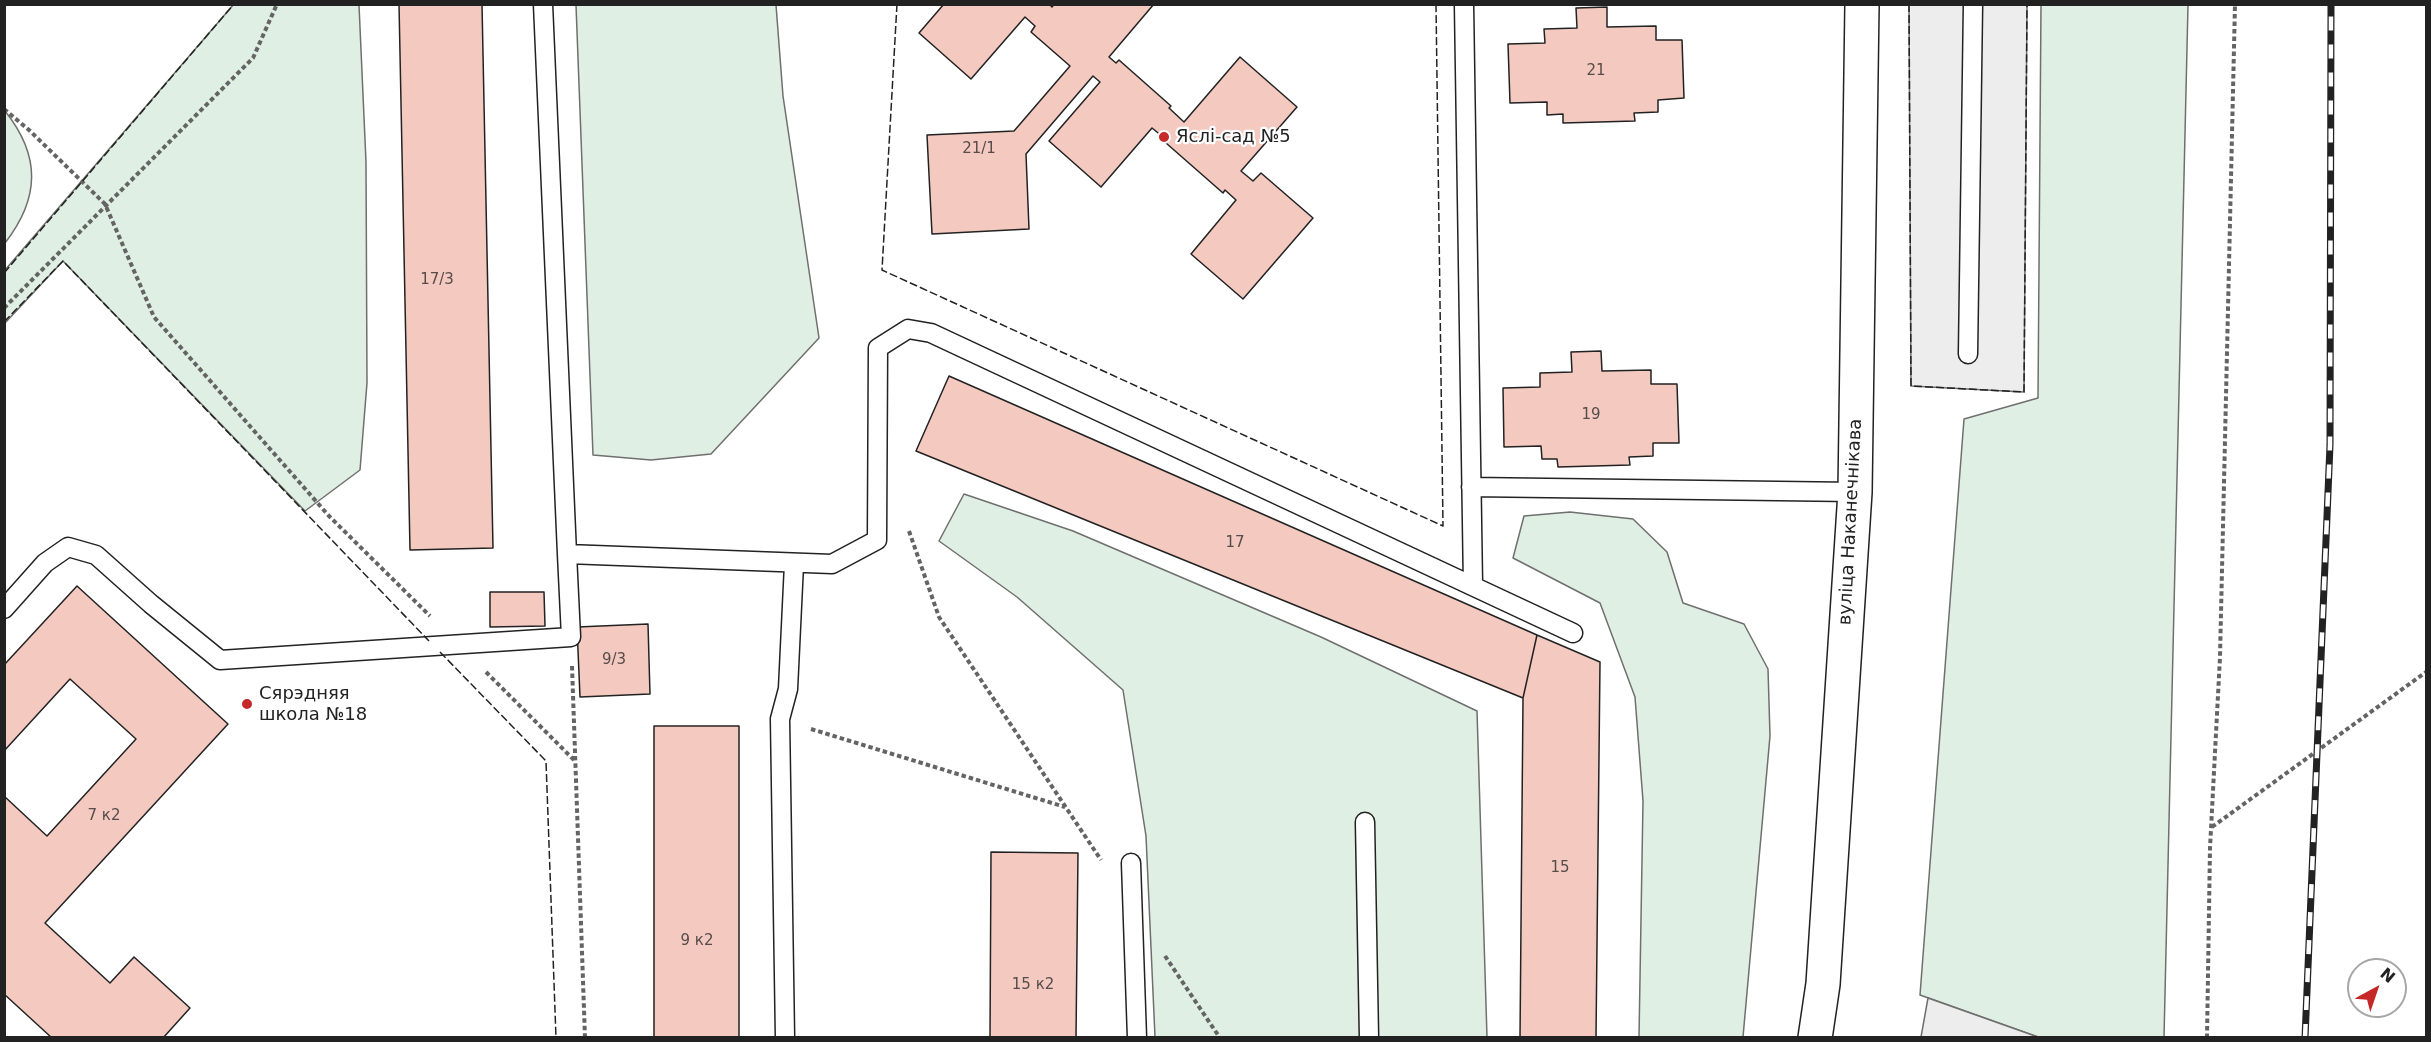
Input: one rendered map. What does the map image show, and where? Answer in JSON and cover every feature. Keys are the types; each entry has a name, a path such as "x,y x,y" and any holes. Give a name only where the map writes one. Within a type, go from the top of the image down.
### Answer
{"main road":[{"name":"вуліца Наканечнікава","path":"1815,1038 1822,984 1855,492 1862,4"}],"lane":[{"path":"4,609 45,563 68,547 96,555 151,604 220,660 571,637 543,4"},
{"path":"1464,4 1473,586"},
{"path":"1968,354 1973,4"},
{"path":"567,554 832,564 878,540 878,348 908,329 931,333 1573,633"},
{"path":"1471,487 1855,492"},
{"path":"785,1038 780,719 788,689 794,564"},
{"path":"1365,822 1370,1038"},
{"path":"1131,863 1137,1038"}],"path":[{"path":"4,308 105,204 253,58 277,4"},
{"path":"2207,1038 2212,828 2220,657 2235,4"},
{"path":"4,109 105,204 154,317 329,516 576,762"},
{"path":"908,527 939,617 1220,1038"},
{"path":"571,637 585,1038"},
{"path":"2212,828 2427,672"},
{"path":"780,719 1065,807"}],"green space":[{"path":"234,4 359,5 366,162 367,383 360,470 305,511 63,261 5,323 5,270"},
{"path":"576,5 776,5 783,96 819,338 711,454 651,460 593,455"},
{"path":"2041,5 2188,5 2164,1037 2038,1037 1920,995 1964,419 2038,398"},
{"path":"5,111 25,144 32,177 25,210 5,243"},
{"path":"964,494 1073,531 1321,637 1477,711 1487,1037 1155,1037 1146,836 1123,690 1017,597 939,541"},
{"path":"1570,512 1633,519 1667,552 1683,603 1744,624 1768,669 1770,736 1743,1037 1639,1037 1643,801 1635,697 1600,603 1513,558 1524,516"}],"shaded area":[{"path":"1909,5 2027,5 2024,392 1911,386"},
{"path":"1928,998 2038,1037 1921,1037"}],"building":[{"path":"399,4 482,4 493,548 410,550"},
{"name":"Яслі-сад №5","path":"944,4 1049,4 1052,7 1054,4 1154,4 1109,57 1116,63 1119,60 1171,106 1169,108 1184,122 1240,57 1297,107 1241,171 1253,181 1261,173 1313,218 1243,299 1191,254 1236,200 1225,190 1223,193 1166,143 1168,141 1152,128 1101,187 1049,141 1100,82 1093,76 1026,154 1029,229 932,234 927,135 1014,131 1070,66 1031,32 1035,26 1025,17 971,79 919,33"},
{"path":"1607,7 1607,27 1656,26 1656,40 1682,40 1684,98 1658,100 1658,112 1634,113 1635,121 1563,123 1563,114 1547,115 1547,102 1510,103 1508,44 1545,43 1544,29 1577,28 1576,8"},
{"path":"1601,351 1602,371 1651,370 1651,384 1677,384 1679,443 1653,443 1653,456 1629,457 1630,465 1558,467 1557,459 1542,459 1541,446 1504,447 1503,388 1540,387 1540,373 1572,372 1571,352"},
{"path":"949,376 1537,635 1523,698 916,451"},
{"name":"Сярэдняя школа №18","path":"77,586 228,724 45,923 110,983 134,957 190,1008 163,1038 52,1038 4,994 4,796 47,836 136,739 70,679 4,751 4,665"},
{"path":"490,592 544,592 545,626 490,627"},
{"path":"648,624 650,694 580,697 577,627"},
{"path":"1537,635 1600,662 1596,1038 1520,1038 1523,698"},
{"path":"654,726 739,726 739,1038 654,1038"},
{"path":"991,852 1078,853 1076,1038 990,1038"}],"railway":[{"path":"2305,1038 2330,445 2331,4"}],"fence":[{"path":"4,273 234,4"},
{"path":"897,4 882,270 1443,526 1436,4"},
{"path":"1909,4 1911,386 2024,392 2027,4"},
{"path":"4,322 63,261 429,641"},
{"path":"440,652 546,761 556,1038"}],"place":[{"name":"Яслі-сад №5","path":"1164,137"},
{"name":"Сярэдняя школа №18","path":"247,704"}]}
